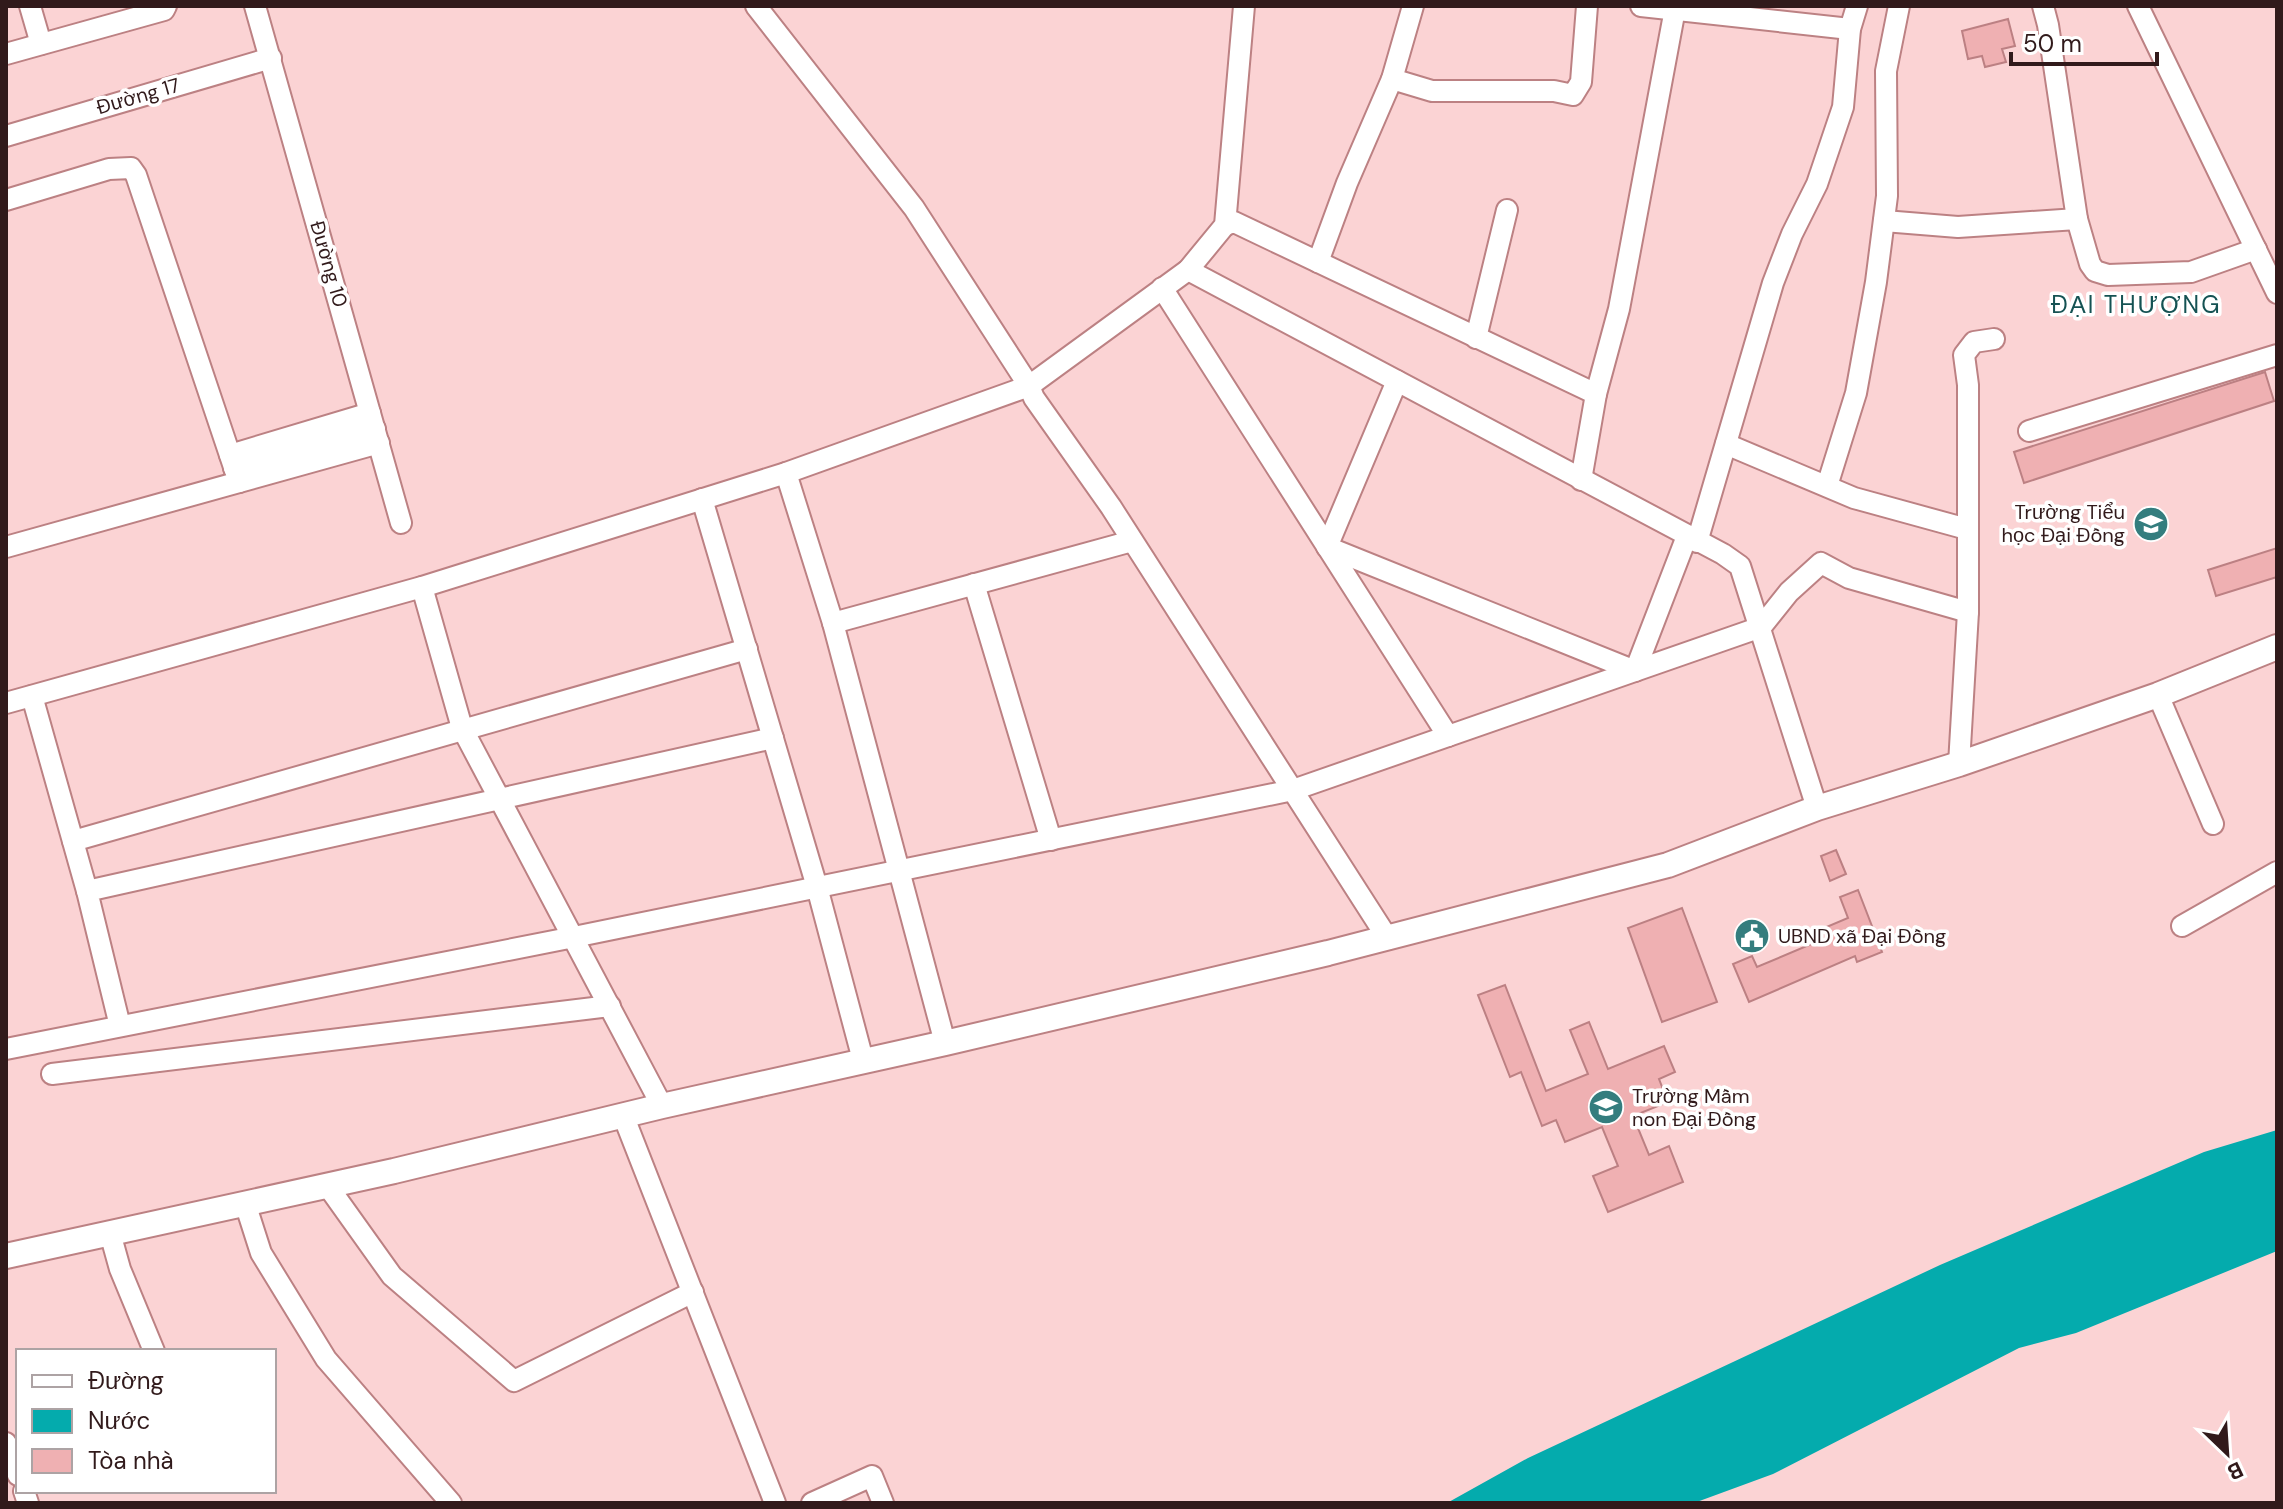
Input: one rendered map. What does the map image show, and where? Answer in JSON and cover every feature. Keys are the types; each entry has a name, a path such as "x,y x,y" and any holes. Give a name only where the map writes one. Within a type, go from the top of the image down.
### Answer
{"main road":[{"path":"6,1256 327,1185 1388,939 1668,865 1817,808 1959,764 2158,695 2277,647"}],"street":[{"path":"30,6 41,44"},
{"path":"6,54 164,10 166,6"},
{"name":"Đường 10","path":"255,6 401,523"},
{"path":"756,6 914,208 1034,398 1132,541 1388,939"},
{"path":"1225,225 1244,6"},
{"path":"1318,262 1347,183 1392,79 1413,6"},
{"path":"1392,79 1432,91 1554,91 1573,95 1581,82 1587,6"},
{"path":"1641,6 1850,29"},
{"path":"1635,671 1692,539 1726,444 1773,283 1792,234 1817,184 1843,107 1850,29 1857,6"},
{"path":"1827,486 1856,393 1884,221 1887,196 1886,71 1899,6"},
{"path":"2043,6 2077,219 2090,264 2095,271 2108,275 2191,272 2256,249"},
{"path":"2138,6 2277,293"},
{"path":"1581,480 1596,394 1619,309 1675,9"},
{"name":"Đường 17","path":"6,136 271,58"},
{"path":"6,200 109,169 131,168 136,175 235,469"},
{"path":"1476,338 1507,210"},
{"path":"1884,221 1958,227 2077,219"},
{"path":"6,703 422,587 786,473 1029,386 1188,270 1225,225 1234,222 1596,394"},
{"path":"1188,270 1740,566 1817,808"},
{"path":"1162,288 1448,736"},
{"path":"1959,764 1968,612 1968,385 1964,355 1974,342 1994,339"},
{"path":"2029,431 2277,355"},
{"path":"1327,547 1397,381"},
{"path":"6,547 235,469 374,429"},
{"path":"235,469 374,429"},
{"path":"1726,444 1854,498 1967,529"},
{"path":"786,473 833,623 945,1043"},
{"path":"702,499 817,887 863,1060"},
{"path":"833,623 1132,541"},
{"path":"1327,547 1635,671"},
{"path":"6,1049 1293,790 1761,627 1789,592 1821,563 1849,578 1968,612"},
{"path":"974,584 1051,840"},
{"path":"422,587 463,730 662,1106"},
{"path":"73,841 747,649"},
{"path":"2158,695 2213,824"},
{"path":"32,696 87,891 120,1026"},
{"path":"87,891 773,738"},
{"path":"2182,926 2277,872"},
{"path":"52,1074 610,1006"},
{"path":"623,1115 775,1503"},
{"path":"327,1185 392,1276 514,1381 693,1292"},
{"path":"245,1203 261,1253 326,1359 451,1503"},
{"path":"110,1233 120,1269 153,1349"},
{"path":"6,1443 16,1470"},
{"path":"812,1503 872,1476 883,1503"}],"water":[{"path":"2277,1130 2277,1251 2076,1333 2019,1348 1773,1474 1694,1503 1447,1503 1528,1458 1940,1265 2204,1152"}],"building":[{"path":"2008,19 2015,46 2002,49 2006,62 1985,67 1982,56 1968,59 1962,31"},
{"path":"2265,372 2274,401 2024,483 2014,452"},
{"path":"2277,548 2277,577 2216,596 2208,570"},
{"path":"1836,850 1846,874 1830,881 1821,856"},
{"path":"1858,890 1882,952 1857,962 1855,956 1749,1002 1733,964 1752,956 1757,967 1821,940 1817,931 1848,918 1840,897"},
{"path":"1682,908 1717,1002 1662,1022 1628,928"},
{"path":"1505,985 1546,1091 1588,1074 1570,1030 1589,1022 1608,1069 1664,1046 1675,1072 1659,1079 1668,1102 1633,1116 1649,1155 1669,1146 1683,1182 1608,1212 1593,1176 1618,1166 1602,1127 1565,1142 1556,1120 1542,1126 1521,1072 1510,1077 1478,995"}],"place":[{"name":"Trường Tiểu học Đại Đồng","path":"2151,524"},
{"name":"UBND xã Đại Đồng","path":"1752,936"},
{"name":"Trường Mầm non Đại Đồng","path":"1606,1107"}],"district":[{"name":"ĐẠI THƯỢNG","path":"2136,304"}]}
